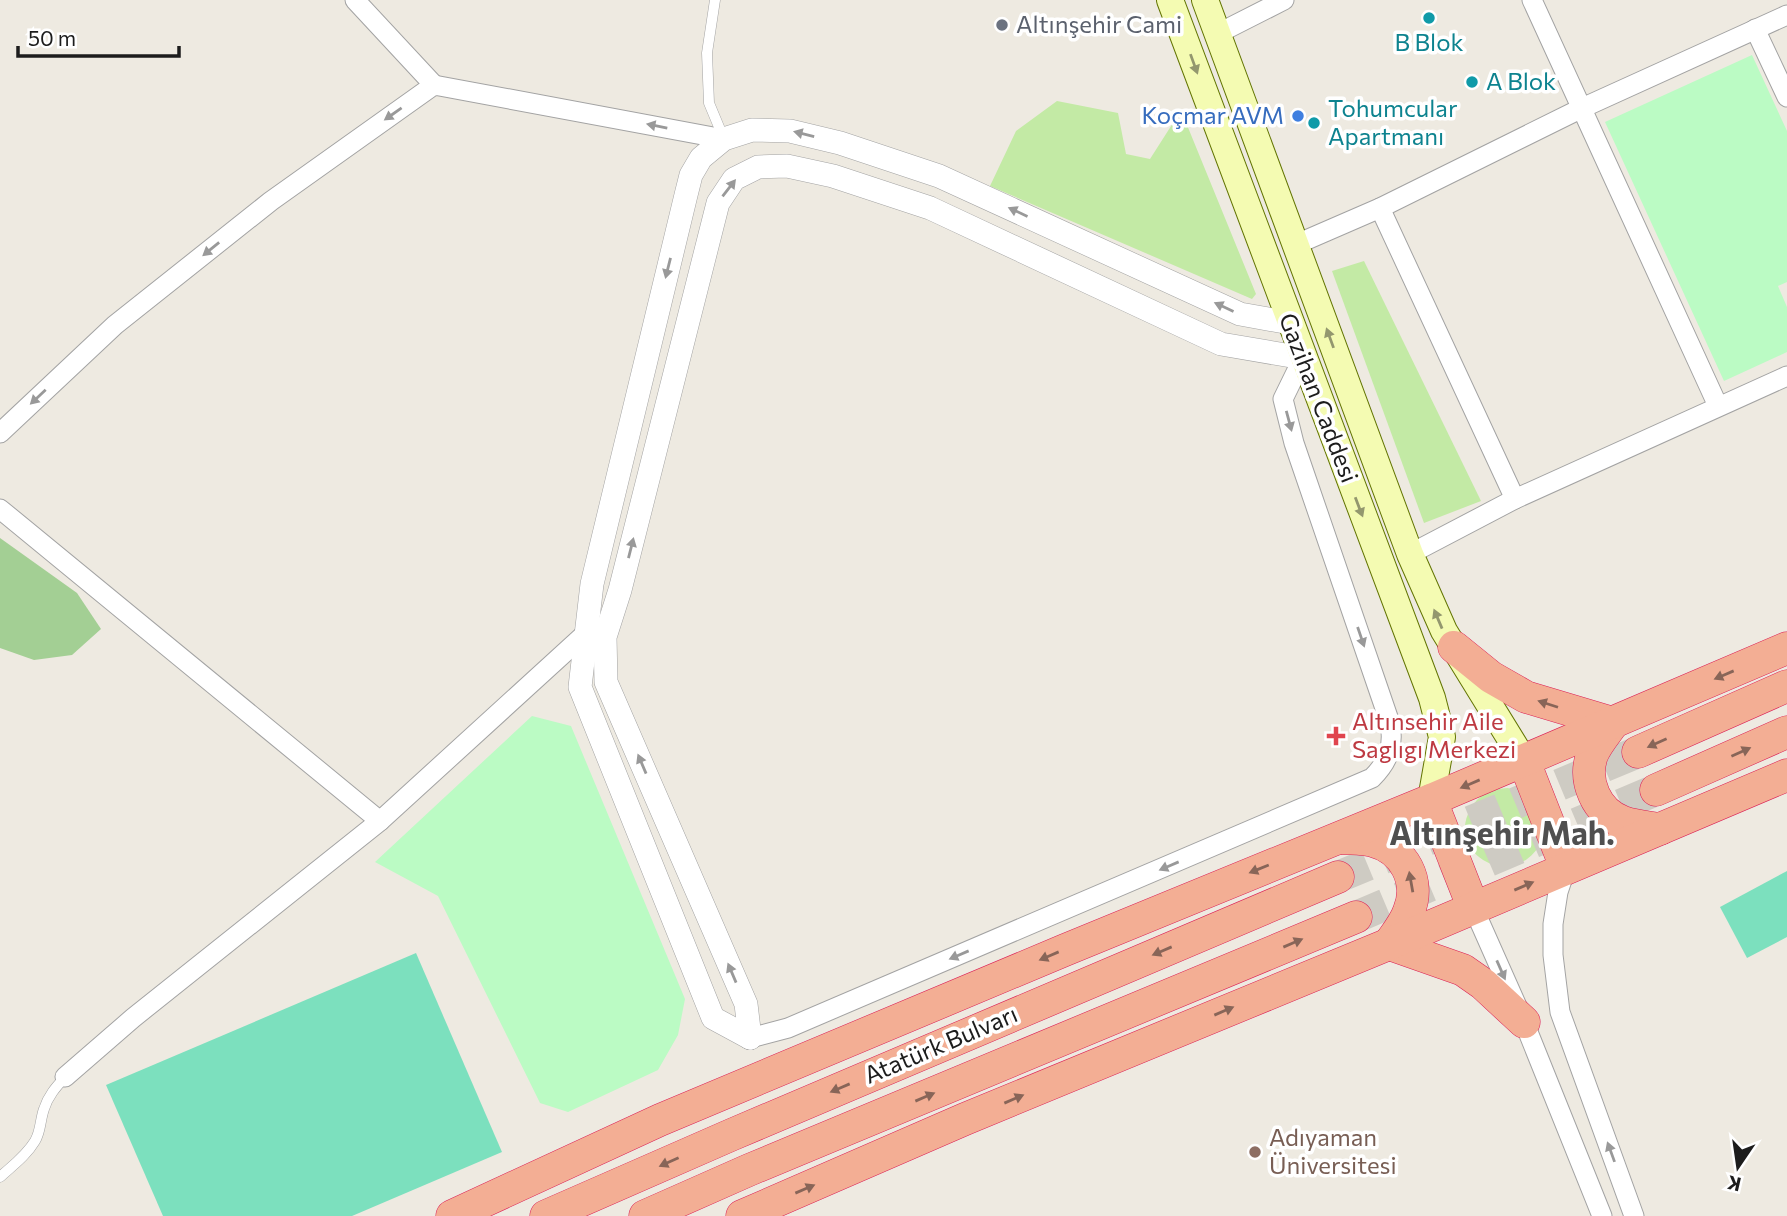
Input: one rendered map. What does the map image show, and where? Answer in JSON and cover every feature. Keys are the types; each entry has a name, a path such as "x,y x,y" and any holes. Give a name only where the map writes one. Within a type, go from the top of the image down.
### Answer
{"highway":[{"path":"1454,648 1491,677 1526,696 1613,723"},
{"path":"452,1216 672,1115 1431,800 1787,648"},
{"path":"1638,752 1787,686"},
{"path":"1613,723 1592,756 1589,778 1593,793 1602,807 1619,820 1660,829"},
{"path":"1656,790 1787,732"},
{"path":"1524,761 1566,868"},
{"path":"745,1215 1003,1103 1389,944 1787,775"},
{"path":"1431,800 1473,907"},
{"path":"1337,838 1367,839 1383,844 1400,857 1409,871 1413,892 1410,908 1389,944"},
{"name":"Atatürk Bulvarı","path":"546,1216 1338,877"},
{"name":"Atatürk Bulvarı","path":"645,1216 748,1170 1356,916"},
{"path":"1389,944 1463,970 1483,984 1524,1022"}],"main road":[{"name":"Gazihan Caddesi","path":"1170,0 1438,720 1442,737 1431,800"},
{"name":"Gazihan Caddesi","path":"1205,0 1410,554 1444,631 1524,761"}],"street":[{"path":"355,0 434,85 724,139"},
{"path":"1217,34 1284,0"},
{"path":"1532,0 1717,406"},
{"path":"1297,244 1380,208 1580,109 1787,15"},
{"path":"1755,29 1787,97"},
{"path":"0,433 115,325 271,201 434,85"},
{"path":"750,1038 746,1004 607,682 595,636 592,584 691,175 701,158 724,139 752,130 790,131 840,143 939,176 1240,314 1290,323"},
{"path":"788,166 833,176 930,208 1221,344 1303,358 1283,399 1299,456 1393,738 1390,754 1383,767 1372,778 788,1028 750,1038 713,1018 580,687 595,636 620,590 718,203 734,179 758,167 788,166"},
{"path":"1380,208 1516,499"},
{"path":"1410,554 1516,499 1787,376"},
{"path":"0,509 380,821"},
{"path":"65,1077 133,1018 380,821 595,636"},
{"path":"1566,868 1558,892 1553,925 1553,955 1560,1012 1634,1216"},
{"path":"1473,907 1524,1022 1602,1216"}],"lane":[{"path":"715,0 707,53 709,103 724,139"},
{"path":"0,1177 36,1140 43,1109 52,1092 65,1077"}],"green space":[{"path":"1752,55 1787,131 1787,282 1778,286 1787,307 1787,352 1724,381 1605,122"},
{"path":"1057,101 1118,113 1126,154 1150,159 1173,123 1187,125 1256,294 1252,299 990,186 1016,131"},
{"path":"1364,261 1481,501 1424,523 1332,271"},
{"path":"0,538 77,593 101,629 72,655 34,660 0,648"},
{"path":"532,716 571,726 685,999 678,1035 658,1070 568,1112 540,1103 438,896 375,862"},
{"path":"1508,788 1527,796 1542,841 1530,857 1515,865 1500,866 1486,862 1474,852 1467,840 1465,825 1471,808 1478,799 1491,791"},
{"path":"1787,871 1787,937 1747,958 1720,907"},
{"path":"416,953 502,1152 352,1216 163,1216 106,1085"}],"tunnel":[{"path":"1338,877 1638,752"},
{"path":"1356,917 1656,790"}],"place":[{"name":"B Blok","path":"1429,18"},
{"name":"Altınşehir Cami","path":"1002,25"},
{"name":"A Blok","path":"1472,82"},
{"name":"Koçmar AVM","path":"1298,116"},
{"name":"Tohumcular Apartmanı","path":"1314,123"},
{"name":"Altınsehir Aile Saglıgı Merkezi","path":"1336,736"},
{"name":"Adıyaman Üniversitesi","path":"1255,1152"}],"district":[{"name":"Altınşehir Mah.","path":"1502,834"}]}
